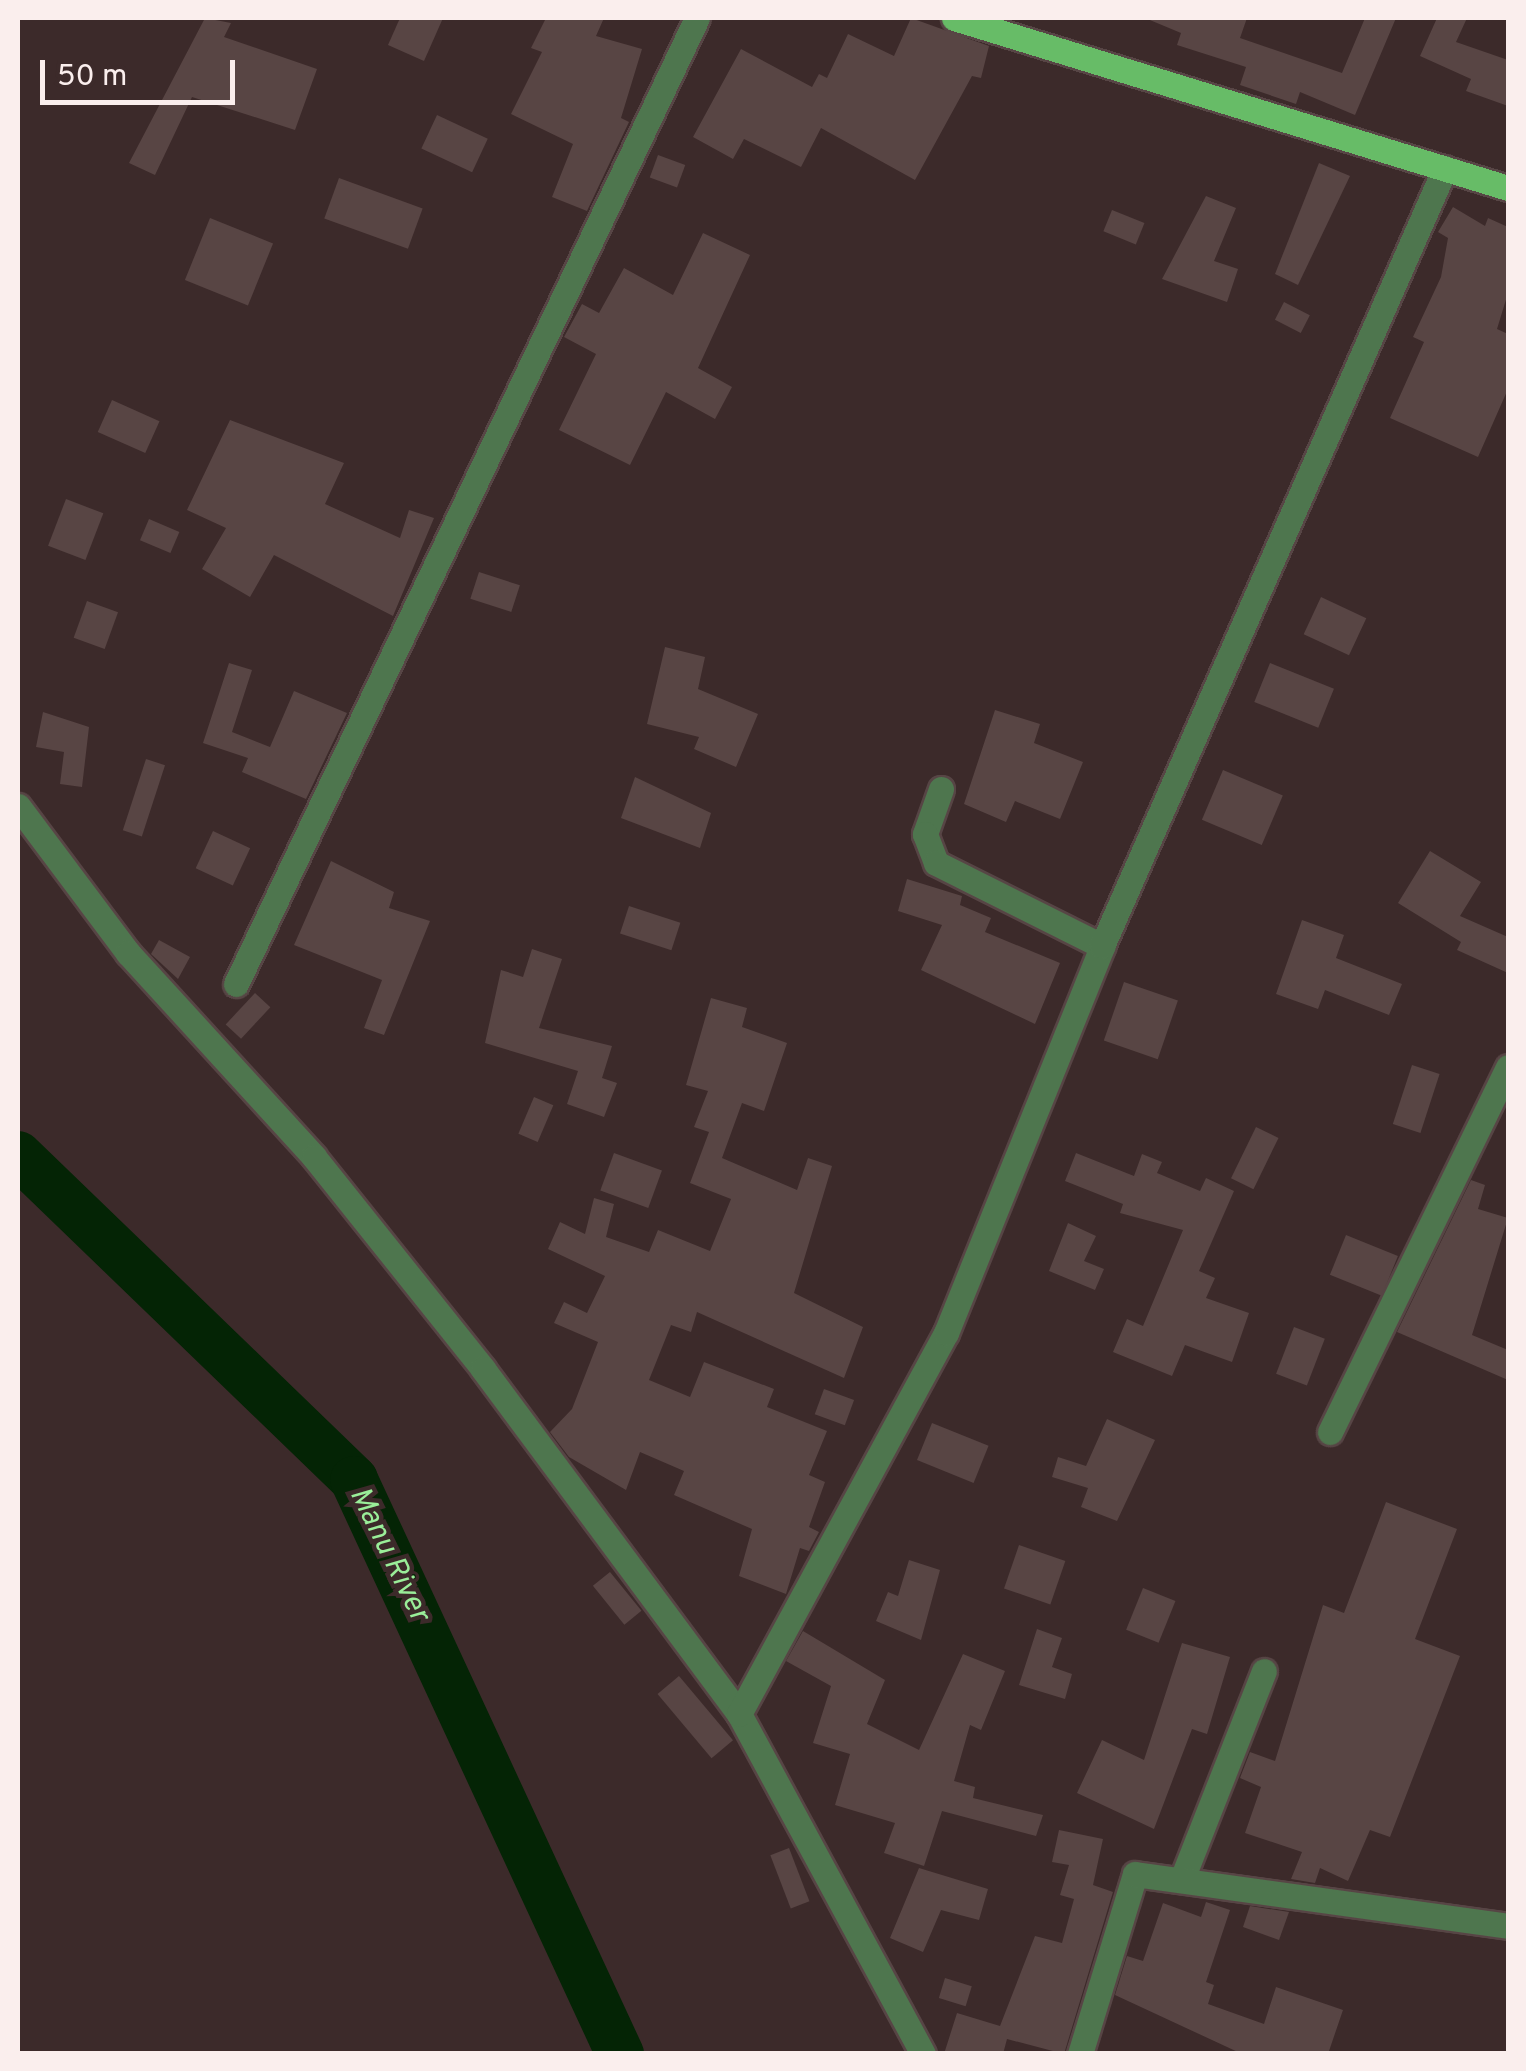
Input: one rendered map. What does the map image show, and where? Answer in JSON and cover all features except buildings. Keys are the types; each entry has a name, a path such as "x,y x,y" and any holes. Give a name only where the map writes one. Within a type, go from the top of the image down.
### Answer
{"main road":[{"path":"954,18 1508,188"}],"street":[{"path":"236,984 697,18"},
{"path":"739,1714 946,1333 1102,946 1445,168"},
{"path":"941,789 926,834 936,863 1102,946"},
{"path":"18,806 128,953 314,1157 484,1369 739,1714 923,2054"},
{"path":"1330,1432 1508,1067"},
{"path":"1184,1874 1264,1670"},
{"path":"1080,2054 1135,1874 1184,1874 1508,1926"}],"waterway":[{"name":"Manu River","path":"18,1155 354,1480 620,2054"}]}
